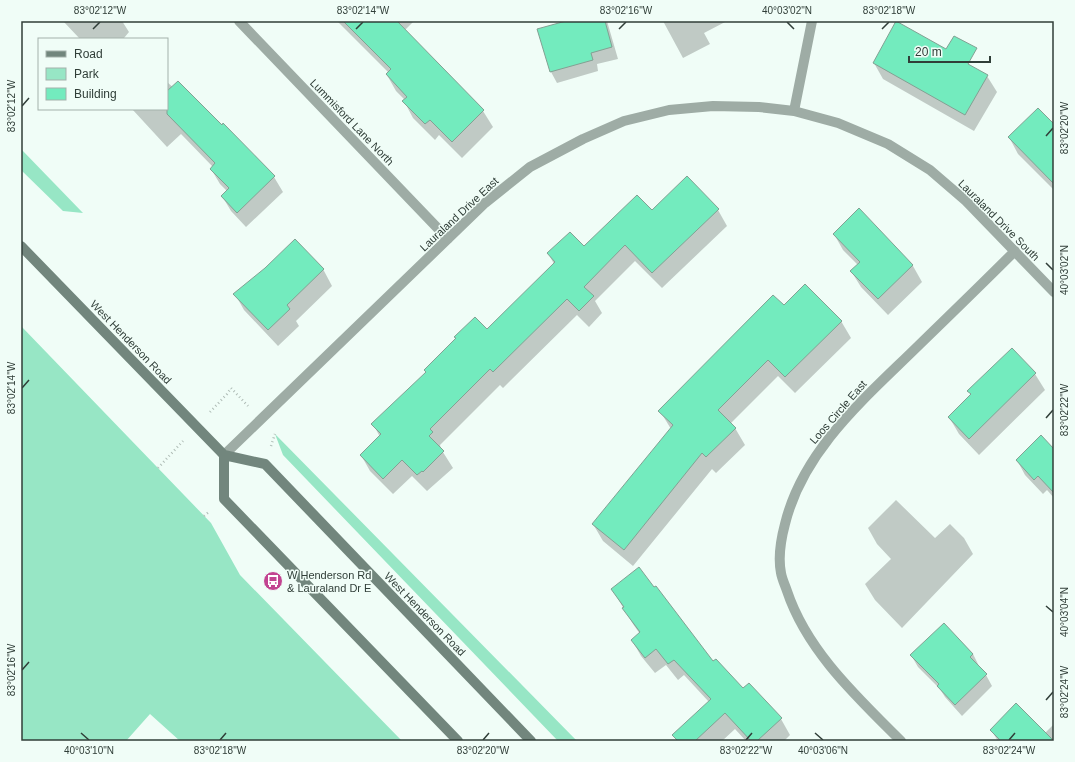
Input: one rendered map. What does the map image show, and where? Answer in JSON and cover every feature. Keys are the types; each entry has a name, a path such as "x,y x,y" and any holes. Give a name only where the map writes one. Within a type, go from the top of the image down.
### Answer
{"main road":[{"name":"West Henderson Road","path":"21,246 224,454 265,464 531,741"},
{"path":"224,454 224,500 458,741"}],"street":[{"name":"Lummisford Lane North","path":"239,21 448,239"},
{"path":"794,111 812,21"},
{"name":"Lauraland Drive East","path":"224,454 485,203 530,167 583,139 624,121 669,110 713,106 759,107 794,111"},
{"name":"Lauraland Drive South","path":"794,111 838,123 888,144 930,170 966,201 1054,292"},
{"name":"Loos Circle East","path":"900,741 850,688 816,648 793,607 781,573 781,540 789,508 802,477 828,438 864,398 1015,251"}],"green space":[{"path":"21,149 83,213 63,211 21,170"},
{"path":"21,326 211,523 240,575 402,741 180,741 150,714 126,741 21,741"},
{"path":"275,434 577,741 558,741 283,455"}],"building":[{"path":"343,21 397,21 484,110 452,142 430,120 425,124 402,101 407,97 386,74 391,69"},
{"path":"566,21 605,21 612,47 591,53 593,60 550,72 537,29"},
{"path":"896,21 946,49 954,36 977,48 968,64 988,75 965,115 873,63"},
{"path":"178,81 222,125 223,123 275,176 237,213 221,196 229,188 210,169 215,163 167,114 168,90"},
{"path":"1038,108 1054,124 1054,184 1008,137"},
{"path":"687,176 719,209 652,273 625,245 584,287 594,296 579,311 567,299 493,372 490,369 430,429 433,432 429,436 444,451 423,472 422,471 417,475 402,460 383,479 360,455 381,434 371,424 426,372 424,370 456,338 454,337 475,317 487,329 555,262 547,253 570,232 584,246 637,195 652,210"},
{"path":"859,208 913,265 878,299 850,271 860,262 833,234"},
{"path":"295,239 324,269 287,305 290,309 268,330 233,294 265,268"},
{"path":"805,284 842,321 785,377 768,360 718,410 736,428 706,457 702,453 624,550 592,524 673,425 658,411 773,295 784,305"},
{"path":"1012,348 1036,373 969,439 948,417 971,394 967,391"},
{"path":"1041,435 1054,449 1054,493 1038,476 1034,480 1016,460"},
{"path":"639,567 654,587 656,586 713,661 716,659 743,688 749,683 782,718 757,741 751,741 725,713 695,741 678,741 672,735 711,699 674,660 668,664 656,649 645,658 631,640 640,632 622,608 624,607 611,589"},
{"path":"944,623 973,654 970,657 987,674 955,705 937,686 939,684 910,655"},
{"path":"1016,703 1054,741 1001,741 990,730"}],"place":[{"name":"W Henderson Rd & Lauraland Dr E","path":"273,581"}]}
